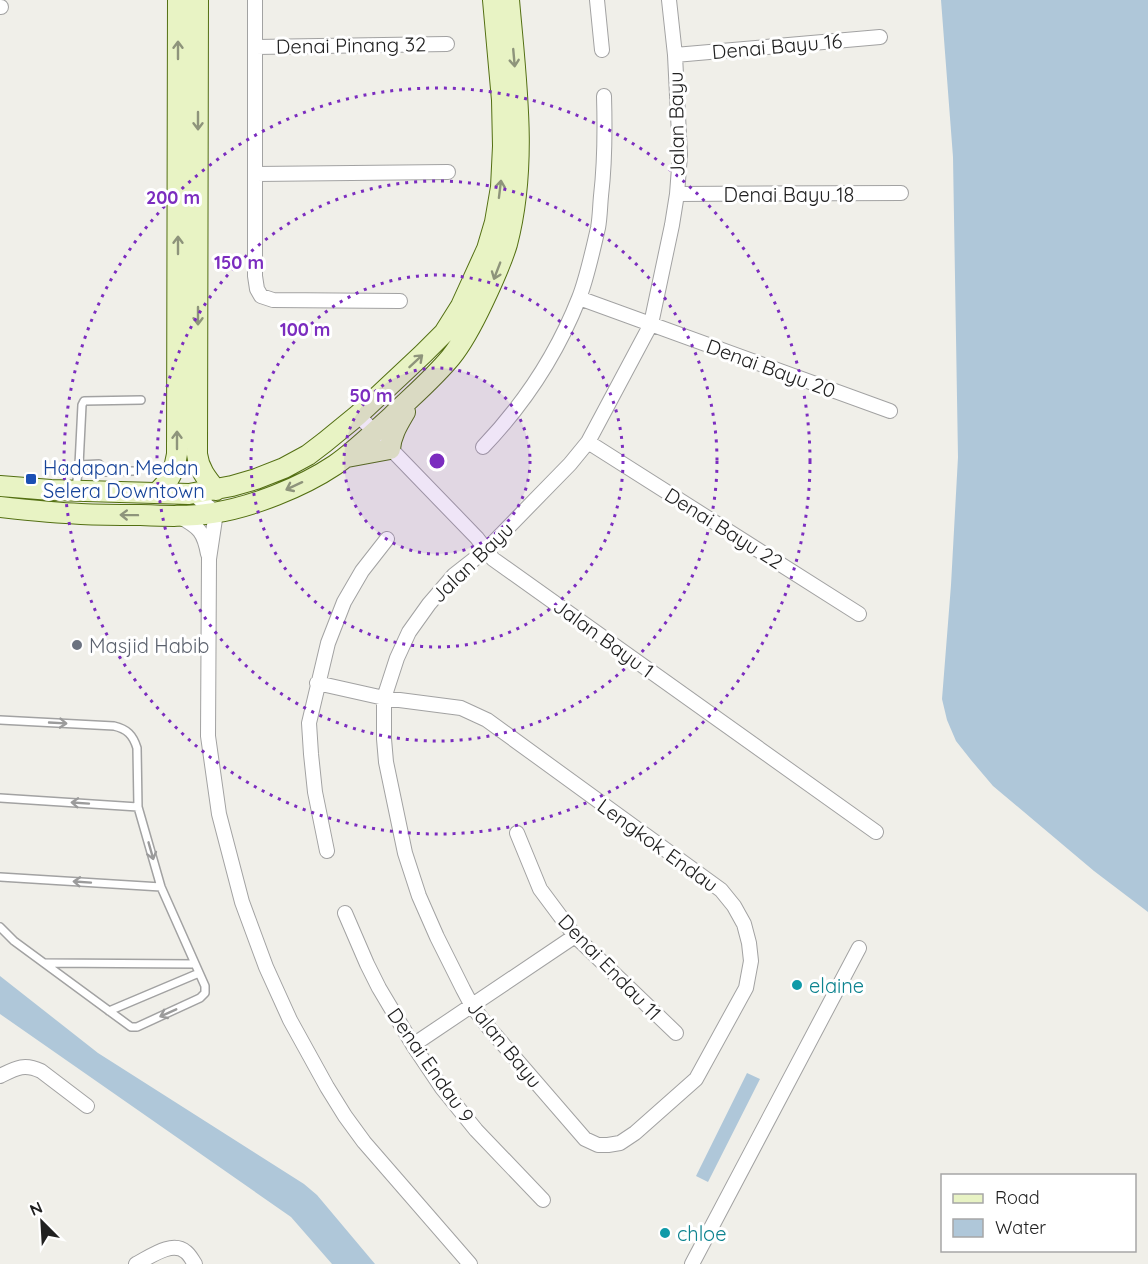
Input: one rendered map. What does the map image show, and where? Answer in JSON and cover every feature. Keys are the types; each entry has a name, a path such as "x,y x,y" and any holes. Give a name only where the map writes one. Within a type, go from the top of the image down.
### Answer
{"main road":[{"path":"158,492 173,472 177,454 178,0"},
{"path":"198,0 197,454 201,472 216,490"},
{"path":"0,486 189,494 256,480 308,455 358,415 423,354 444,333 461,306 487,249 495,222 501,187 503,146 502,100 493,0"},
{"path":"0,507 80,514 178,516 228,510 290,489 335,465 416,392 451,357 472,325 496,276 509,235 519,153 518,99 509,0"},
{"path":"345,457 390,449 394,430 416,392"}],"street":[{"path":"255,0 255,276 257,288 261,296 273,300 400,301"},
{"path":"597,0 602,50"},
{"name":"Jalan Bayu","path":"585,1139 472,1006 437,937 419,896 405,853 386,762 384,698 397,658 409,632 422,613 454,575 486,550 570,464 588,442 651,324 672,225 680,155 675,55 669,0"},
{"name":"Denai Bayu 16","path":"675,55 880,36"},
{"name":"Denai Pinang 32","path":"256,46 447,44"},
{"path":"483,447 506,423 536,382 560,340 579,298 598,226 604,169 604,96"},
{"path":"256,174 448,172"},
{"name":"Denai Bayu 18","path":"677,194 901,193"},
{"name":"Denai Bayu 20","path":"579,298 890,411"},
{"name":"Jalan Bayu 1","path":"358,415 502,566 876,832"},
{"name":"Denai Bayu 22","path":"588,442 859,614"},
{"path":"189,494 203,501 210,508 215,525 209,559 207,736 219,814 242,902 266,967 290,1020 345,1116 364,1142 470,1264"},
{"path":"178,516 197,526 201,531 209,559"},
{"path":"327,851 315,792 309,723 328,643 344,602 362,571 387,539"},
{"name":"Lengkok Endau","path":"317,683 384,698 461,708 487,720 721,890 734,906 744,924 749,943 751,961 746,988 696,1079 635,1133 620,1143 598,1145 585,1139"},
{"name":"Denai Endau 11","path":"517,833 540,889 575,936 676,1034"},
{"name":"Denai Endau 9","path":"345,913 379,988 412,1045 442,1088 476,1130 543,1200"},
{"path":"412,1045 575,936"},
{"path":"692,1264 859,948"},
{"path":"0,1076 23,1066 32,1067 41,1071 87,1106"},
{"path":"136,1264 167,1248 179,1247 188,1253 195,1264"}],"lane":[{"path":"76,490 84,400 141,400"},
{"path":"79,465 99,464 105,472 133,471"},
{"path":"0,720 114,726 130,732 137,748 138,807 161,887 205,990 203,996 137,1027 131,1027 14,941 0,927"},
{"path":"0,798 138,807"},
{"path":"0,877 161,887"},
{"path":"45,963 195,963"},
{"path":"109,1011 199,973"}],"water":[{"path":"941,0 1148,0 1148,912 1094,871 993,786 956,741 947,720 942,699 958,457 953,157"},
{"path":"0,976 98,1053 304,1184 317,1195 375,1264 332,1264 291,1217 0,1014"},
{"path":"747,1073 760,1079 708,1182 696,1176"}],"place":[{"name":"Hadapan Medan Selera Downtown","path":"31,479"},
{"name":"Masjid Habib","path":"77,645"},
{"name":"elaine","path":"797,985"},
{"name":"chloe","path":"665,1233"}]}
